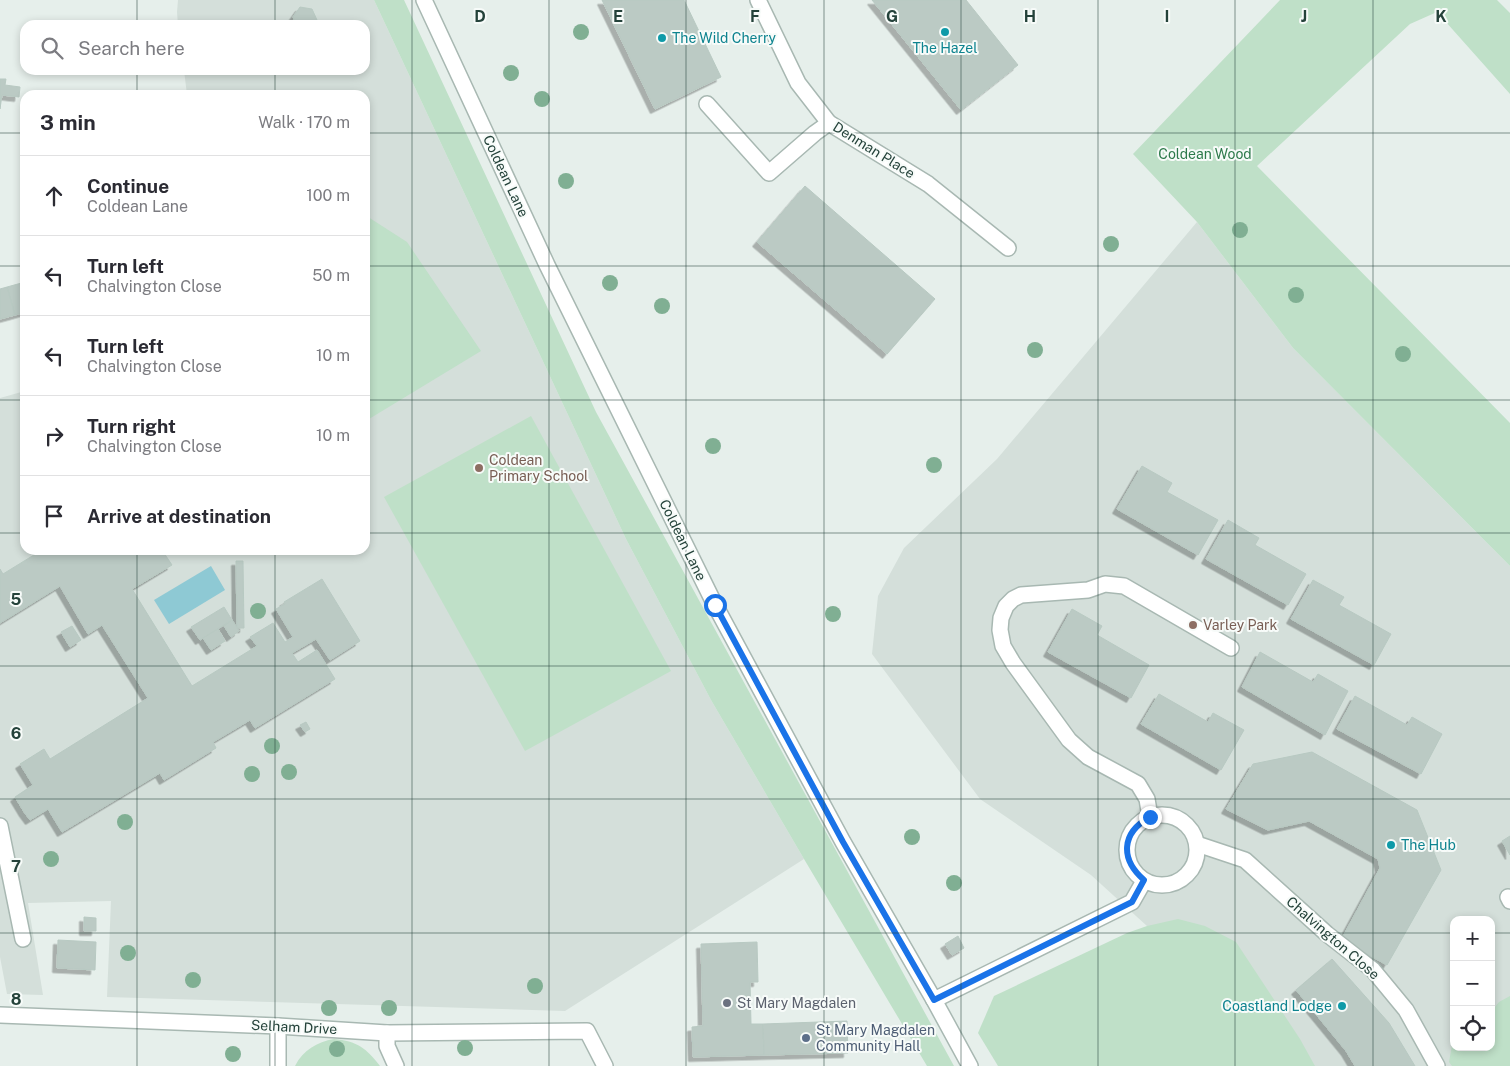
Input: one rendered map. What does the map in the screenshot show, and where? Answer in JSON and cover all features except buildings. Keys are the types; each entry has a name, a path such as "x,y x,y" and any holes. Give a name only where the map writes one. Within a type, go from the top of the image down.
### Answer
{"street":[{"name":"Coldean Lane","path":"424,0 547,265 715,605 843,842 970,1066"},
{"name":"Denman Place","path":"758,0 798,83 829,123 928,184 1008,248"},
{"path":"707,104 769,173 829,123"},
{"path":"1150,817 1147,799 1138,784 1088,757 1069,740 1013,663 1003,646 1000,630 1001,618 1006,606 1013,599 1021,595 1088,590 1105,584 1124,586 1231,648"},
{"path":"1160,814 1180,819 1191,830 1197,844 1197,856 1194,866 1186,876 1177,882 1166,885 1154,884 1144,880 1135,873 1129,863 1127,852 1132,830 1140,822 1150,817 1160,814"},
{"path":"0,826 23,939"},
{"name":"Chalvington Close","path":"1197,844 1245,860 1327,934 1373,970 1406,1010 1437,1066"},
{"path":"934,1000 1132,902 1144,880"},
{"name":"Selham Drive","path":"0,1015 278,1026 387,1033 587,1031 605,1066"},
{"path":"278,1026 278,1066"},
{"path":"387,1033 387,1046 396,1066"}],"shaded area":[{"name":"Coldean Primary School","path":"178,0 374,0 626,539 711,700 804,859 565,1011 107,997 111,901 28,903 43,995 7,994 0,957 0,398 20,392 20,555 370,555 370,90 186,90 185,75 370,75 370,20 178,20"},
{"name":"Varley Park","path":"1197,222 1293,348 1510,566 1510,1066 1235,1066 1188,971 1147,926 1091,875 980,799 872,654 878,596 904,548 997,459"}],"green space":[{"path":"374,0 404,0 596,412 954,1066 927,1066 711,700 626,539"},
{"name":"Coldean Wood","path":"1280,0 1497,0 1510,13 1510,94 1437,12 1410,24 1257,166 1510,423 1510,566 1293,348 1197,222 1133,154"},
{"path":"370,218 407,242 481,351 370,418"},
{"path":"531,416 671,671 525,751 384,497"},
{"path":"1178,919 1205,926 1236,942 1300,1039 1315,1066 998,1066 978,1033 994,996 1127,933"},
{"path":"1510,996 1510,1066 1452,1066 1449,1062 1451,1051 1495,1051 1495,1007 1499,1002"},
{"path":"334,1039 360,1046 380,1066 295,1066 306,1051 322,1042"}],"water":[{"path":"211,566 225,590 169,624 154,600"}],"place":[{"name":"The Hazel","path":"945,32"},
{"name":"The Wild Cherry","path":"662,38"},
{"name":"Coldean Primary School","path":"479,468"},
{"name":"Varley Park","path":"1193,625"},
{"name":"The Hub","path":"1391,845"},
{"name":"St Mary Magdalen","path":"727,1003"},
{"name":"Coastland Lodge","path":"1342,1006"},
{"name":"St Mary Magdalen Community Hall","path":"806,1038"}],"route":[{"path":"715,605 843,842 934,1000 1132,902 1144,880 1135,873 1129,863 1128,841 1132,830 1140,822 1150,817"}]}
